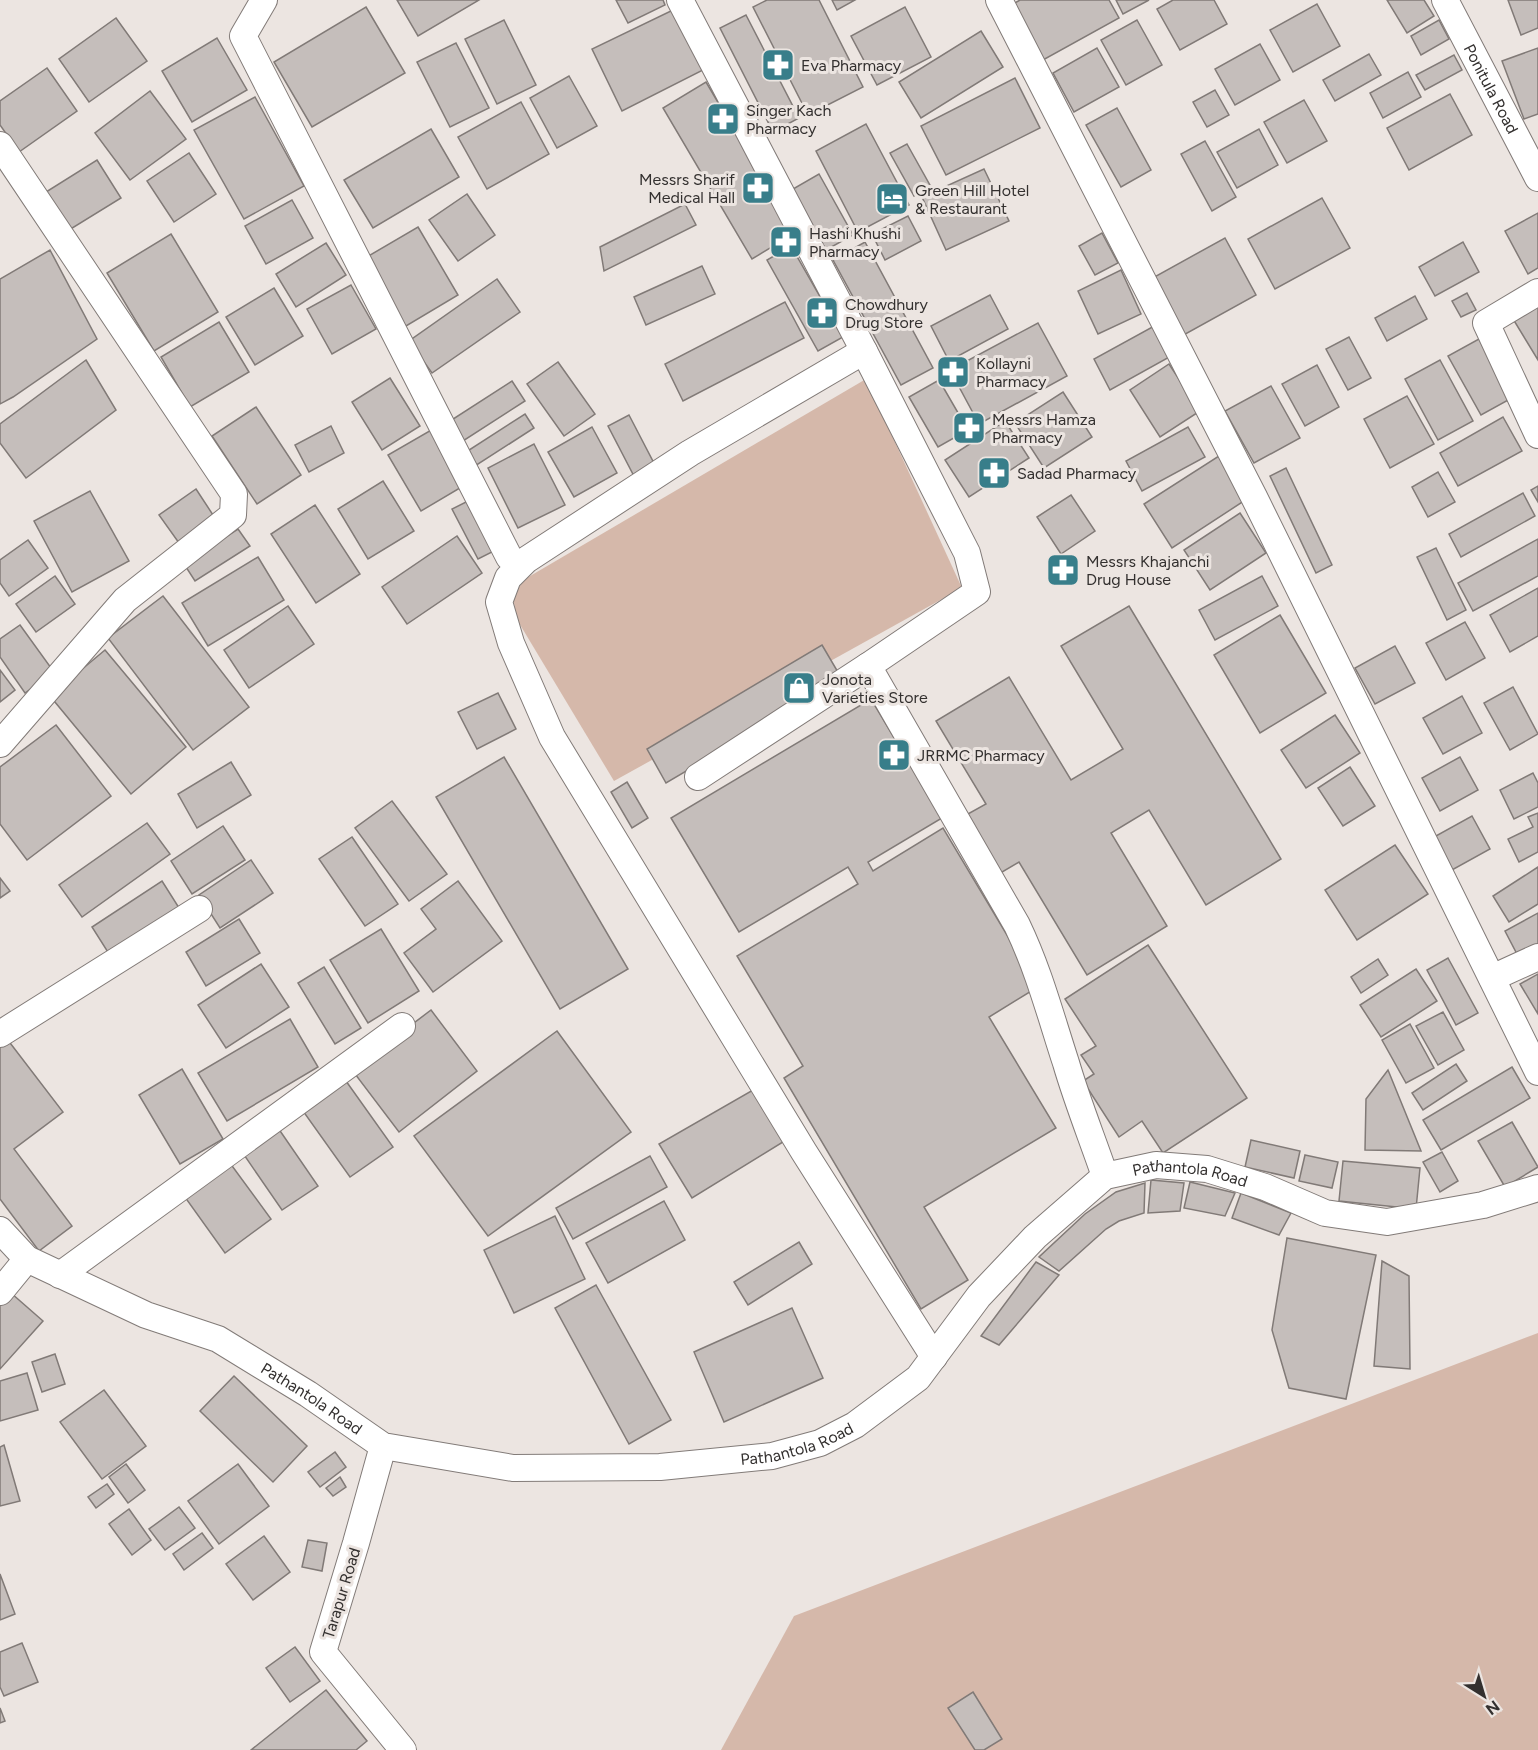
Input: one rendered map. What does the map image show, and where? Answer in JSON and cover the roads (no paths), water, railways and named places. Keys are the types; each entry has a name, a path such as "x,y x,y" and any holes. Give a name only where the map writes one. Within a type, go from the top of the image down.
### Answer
{"street":[{"path":"264,0 243,36 509,557"},
{"path":"680,0 967,553 977,592 698,777"},
{"path":"999,0 1254,497 1538,1072"},
{"name":"Ponitula Road","path":"1445,0 1538,178"},
{"path":"0,145 234,494 233,515 125,600 0,744"},
{"path":"1538,292 1486,323 1538,435"},
{"path":"864,351 690,453 526,560 508,578 499,602 511,643 552,737 804,1152 934,1357"},
{"path":"868,666 1006,906 1029,951 1105,1176"},
{"path":"0,1034 199,909"},
{"path":"1492,978 1538,957"},
{"path":"60,1275 402,1026"},
{"name":"Pathantola Road","path":"0,1230 27,1259 146,1315 218,1339 308,1394 383,1446 513,1468 660,1467 772,1456 820,1443 855,1425 918,1377 979,1296 1035,1237 1105,1176 1156,1165 1207,1169 1265,1187 1325,1213 1387,1222 1483,1205 1538,1188"},
{"path":"0,1292 27,1259"},
{"name":"Tarapur Road","path":"383,1446 322,1652 389,1745"}],"place":[{"name":"Eva Pharmacy","path":"778,65"},
{"name":"Singer Kach Pharmacy","path":"723,119"},
{"name":"Messrs Sharif Medical Hall","path":"758,188"},
{"name":"Green Hill Hotel & Restaurant","path":"892,199"},
{"name":"Hashi Khushi Pharmacy","path":"786,242"},
{"name":"Chowdhury Drug Store","path":"822,313"},
{"name":"Kollayni Pharmacy","path":"953,372"},
{"name":"Messrs Hamza Pharmacy","path":"969,428"},
{"name":"Sadad Pharmacy","path":"994,473"},
{"name":"Messrs Khajanchi Drug House","path":"1063,570"},
{"name":"Jonota Varieties Store","path":"799,688"},
{"name":"JRRMC Pharmacy","path":"894,755"}]}
